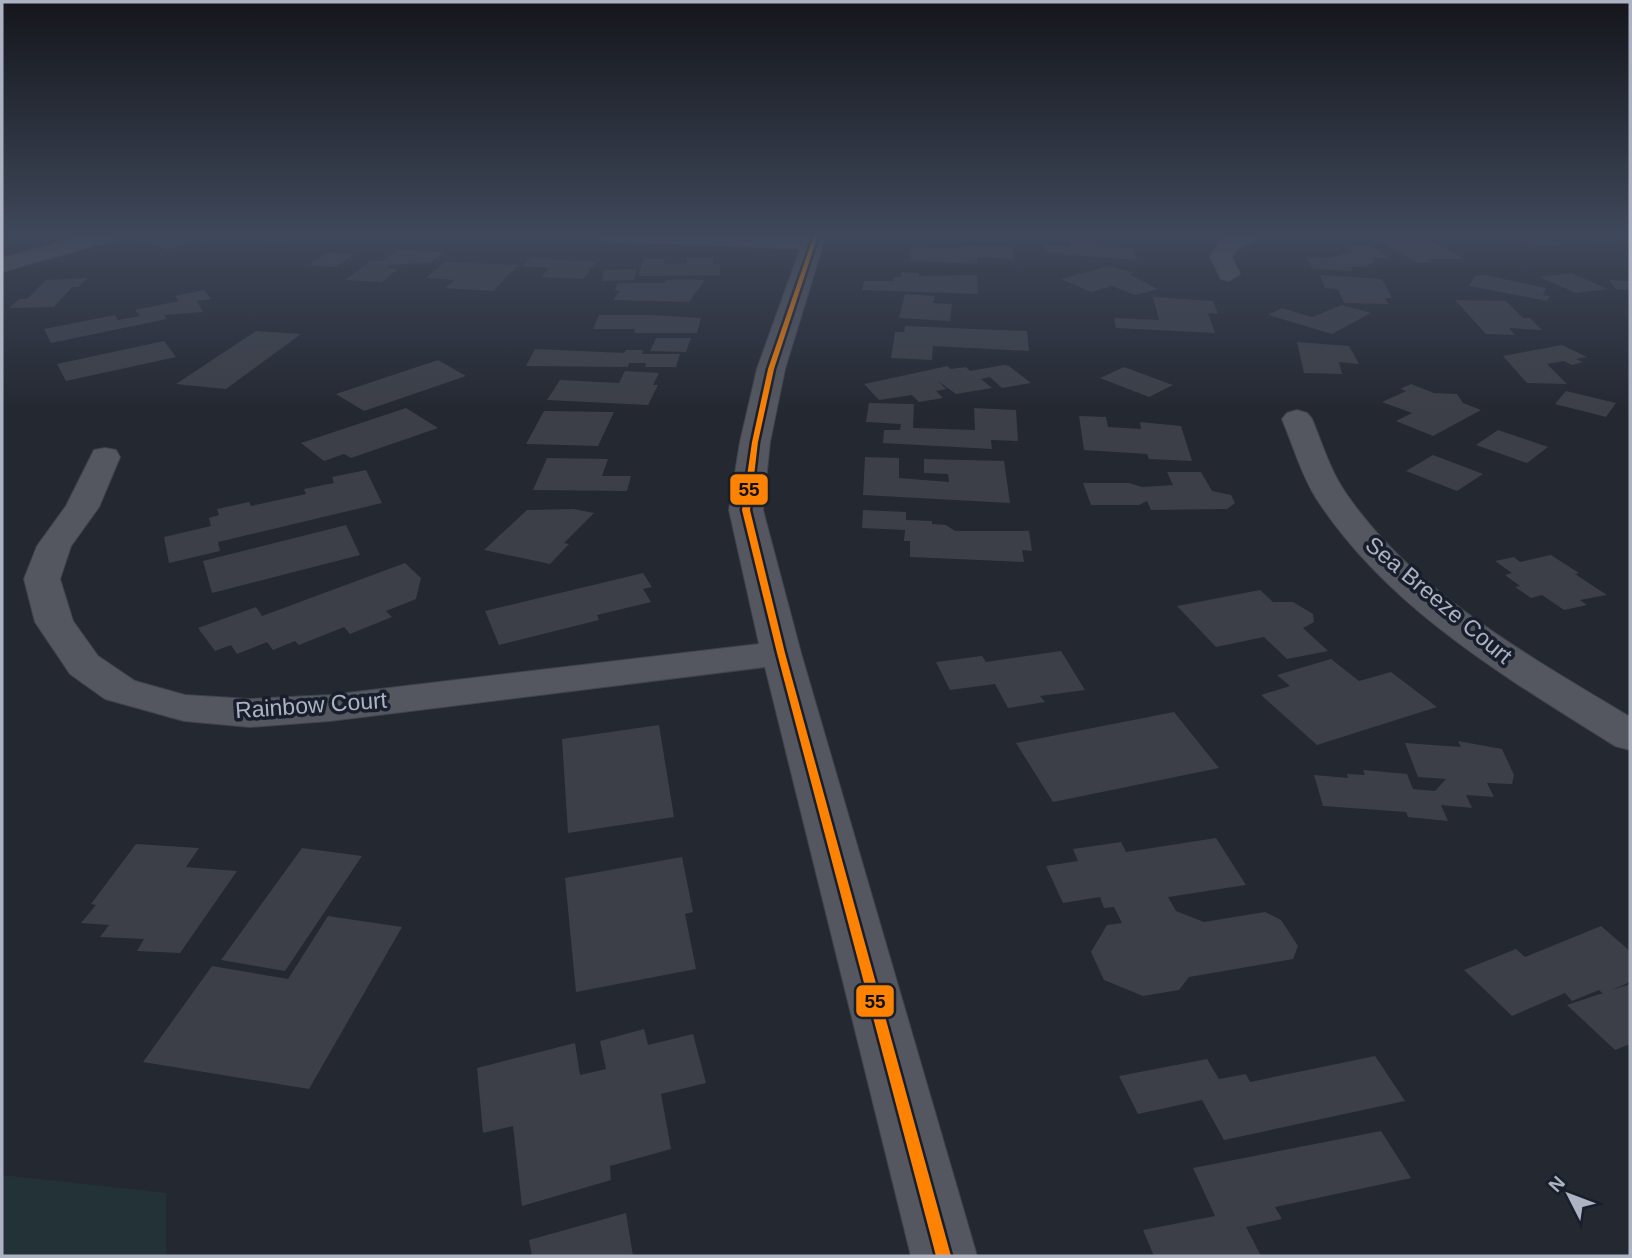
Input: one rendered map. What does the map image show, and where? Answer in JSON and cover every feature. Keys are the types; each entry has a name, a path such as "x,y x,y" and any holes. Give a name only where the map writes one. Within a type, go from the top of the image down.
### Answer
{"street":[{"path":"796,294 771,369 755,443 746,510 781,653 944,1256"},
{"name":"Sea Breeze Court","path":"1297,419 1331,495 1368,544 1427,596 1525,671 1630,736"},
{"name":"Rainbow Court","path":"106,457 82,508 54,546 42,579 54,622 85,665 120,690 184,708 250,713 330,708 781,653"}],"shaded area":[{"path":"2,1175 166,1193 166,1256 2,1256"}],"building":[{"path":"32,294 66,294 54,307 9,308 19,299 27,299"},
{"path":"207,294 211,299 197,301 203,312 164,315 167,319 51,343 44,329 115,315 118,320 140,316 135,310 179,301 175,296"},
{"path":"618,294 695,294 689,302 613,300"},
{"path":"905,294 935,296 933,303 952,304 950,321 899,318"},
{"path":"1340,294 1390,294 1392,298 1385,298 1388,304 1344,303"},
{"path":"1509,294 1544,294 1550,296 1547,301"},
{"path":"1153,297 1213,301 1218,314 1208,313 1215,333 1116,328 1114,318 1159,320"},
{"path":"1455,300 1506,301 1523,318 1530,318 1542,330 1509,328 1515,335 1486,334"},
{"path":"1342,305 1371,313 1332,334 1268,315 1282,308 1312,317"},
{"path":"599,315 701,318 697,333 634,333 635,329 593,329"},
{"path":"905,326 1027,331 1029,351 933,346 932,360 891,358 895,332 904,332"},
{"path":"256,331 301,334 226,389 176,384"},
{"path":"656,338 691,338 686,352 650,351"},
{"path":"164,341 176,357 66,381 57,364"},
{"path":"1297,342 1349,346 1359,364 1339,362 1342,374 1304,373"},
{"path":"1562,345 1587,357 1576,359 1583,362 1572,365 1564,361 1547,364 1567,384 1527,383 1503,356"},
{"path":"535,349 624,353 626,350 643,350 642,354 680,354 676,367 645,367 646,363 629,363 628,367 526,366"},
{"path":"438,360 466,376 364,411 336,394"},
{"path":"1004,365 1031,383 1002,388 990,377 981,379 992,388 956,394 938,381 946,389 936,391 943,398 919,402 912,395 879,400 864,384 948,366 950,369 966,367 970,371"},
{"path":"1124,367 1173,385 1149,397 1100,378"},
{"path":"625,371 659,373 653,385 658,385 648,405 547,400 560,380 619,383"},
{"path":"1411,384 1434,393 1457,394 1463,403 1481,410 1433,436 1396,421 1412,413 1382,402 1406,391 1400,389"},
{"path":"1566,391 1616,403 1606,417 1555,404"},
{"path":"869,403 914,404 913,428 975,430 974,408 1016,410 1018,441 991,440 992,449 883,443 884,430 900,430 901,424 866,422"},
{"path":"406,408 438,428 351,458 344,454 324,461 301,443"},
{"path":"544,411 614,412 598,446 526,444"},
{"path":"1079,416 1106,417 1108,427 1141,429 1140,422 1181,426 1192,461 1149,459 1147,454 1084,450"},
{"path":"1498,430 1548,447 1527,463 1476,445"},
{"path":"1433,455 1483,474 1457,491 1406,471"},
{"path":"865,457 899,458 899,478 949,482 948,474 924,473 924,459 1004,461 1010,503 863,495"},
{"path":"547,458 608,459 602,476 631,476 627,491 533,490"},
{"path":"366,470 382,503 218,542 220,551 169,563 164,537 211,526 209,518 219,515 217,509 249,502 251,506 306,494 304,489 334,483 332,477"},
{"path":"1167,472 1201,472 1212,491 1231,495 1235,503 1227,509 1151,510 1147,501 1139,505 1091,505 1083,483 1129,483 1142,487 1173,485"},
{"path":"574,509 594,513 564,543 569,544 550,564 484,550 527,510"},
{"path":"863,510 906,512 906,520 932,521 932,524 946,525 955,531 1029,531 1032,551 1022,550 1024,562 910,557 910,541 904,541 905,530 862,528"},
{"path":"346,525 360,555 212,593 203,561"},
{"path":"1551,555 1607,595 1580,600 1587,605 1564,610 1542,595 1531,598 1515,587 1520,586 1505,575 1512,573 1495,561 1514,557 1520,562"},
{"path":"405,563 421,578 416,599 386,611 392,617 350,634 344,627 299,645 295,641 273,650 267,642 237,654 231,645 215,651 198,628 256,607 262,616"},
{"path":"643,573 652,587 643,589 651,602 597,615 599,620 499,645 485,611"},
{"path":"1260,590 1273,602 1293,602 1313,614 1314,622 1303,628 1328,651 1287,659 1264,637 1216,647 1177,606"},
{"path":"1061,651 1085,690 1040,696 1045,702 1008,708 995,684 950,690 936,662 982,656 986,662"},
{"path":"1331,659 1359,681 1391,672 1437,707 1317,745 1261,695 1290,686 1277,675"},
{"path":"1174,712 1219,768 1053,802 1016,743"},
{"path":"659,725 674,817 568,833 562,739"},
{"path":"1458,741 1502,749 1514,775 1512,784 1487,783 1494,797 1466,795 1472,808 1441,805 1448,821 1408,817 1406,812 1323,806 1314,775 1348,778 1347,774 1365,775 1363,770 1407,774 1413,789 1435,791 1446,779 1418,777 1405,743 1461,747"},
{"path":"1216,838 1246,885 1168,897 1176,911 1204,922 1265,912 1281,920 1298,946 1293,959 1189,977 1179,990 1143,996 1104,980 1091,952 1107,925 1122,923 1114,907 1104,908 1100,897 1063,903 1046,866 1078,861 1073,849 1121,842 1126,852"},
{"path":"136,844 199,848 186,867 237,871 180,953 137,951 144,939 100,937 109,925 81,923 96,905 91,904"},
{"path":"302,848 362,856 285,971 221,960"},
{"path":"682,857 693,912 685,914 696,969 576,992 565,878"},
{"path":"328,916 402,927 309,1089 143,1062 212,966 288,979"},
{"path":"1601,926 1630,951 1630,982 1603,994 1599,990 1572,1001 1565,993 1512,1016 1464,970 1516,949 1525,957"},
{"path":"1630,984 1630,1044 1615,1050 1567,1005"},
{"path":"644,1029 648,1045 693,1034 706,1083 661,1094 671,1149 610,1166 611,1180 522,1206 513,1126 483,1133 477,1068 575,1043 580,1075 606,1069 600,1041"},
{"path":"1375,1056 1405,1101 1224,1140 1202,1100 1138,1114 1119,1076 1207,1059 1219,1079 1246,1074 1250,1082"},
{"path":"1381,1131 1411,1178 1275,1207 1282,1219 1246,1227 1261,1256 1154,1256 1143,1230 1215,1216 1193,1168"},
{"path":"626,1213 633,1256 532,1256 529,1240"}],"transit line":[{"name":"55","path":"796,294 771,369 755,442 746,510 781,653 944,1256"}]}
